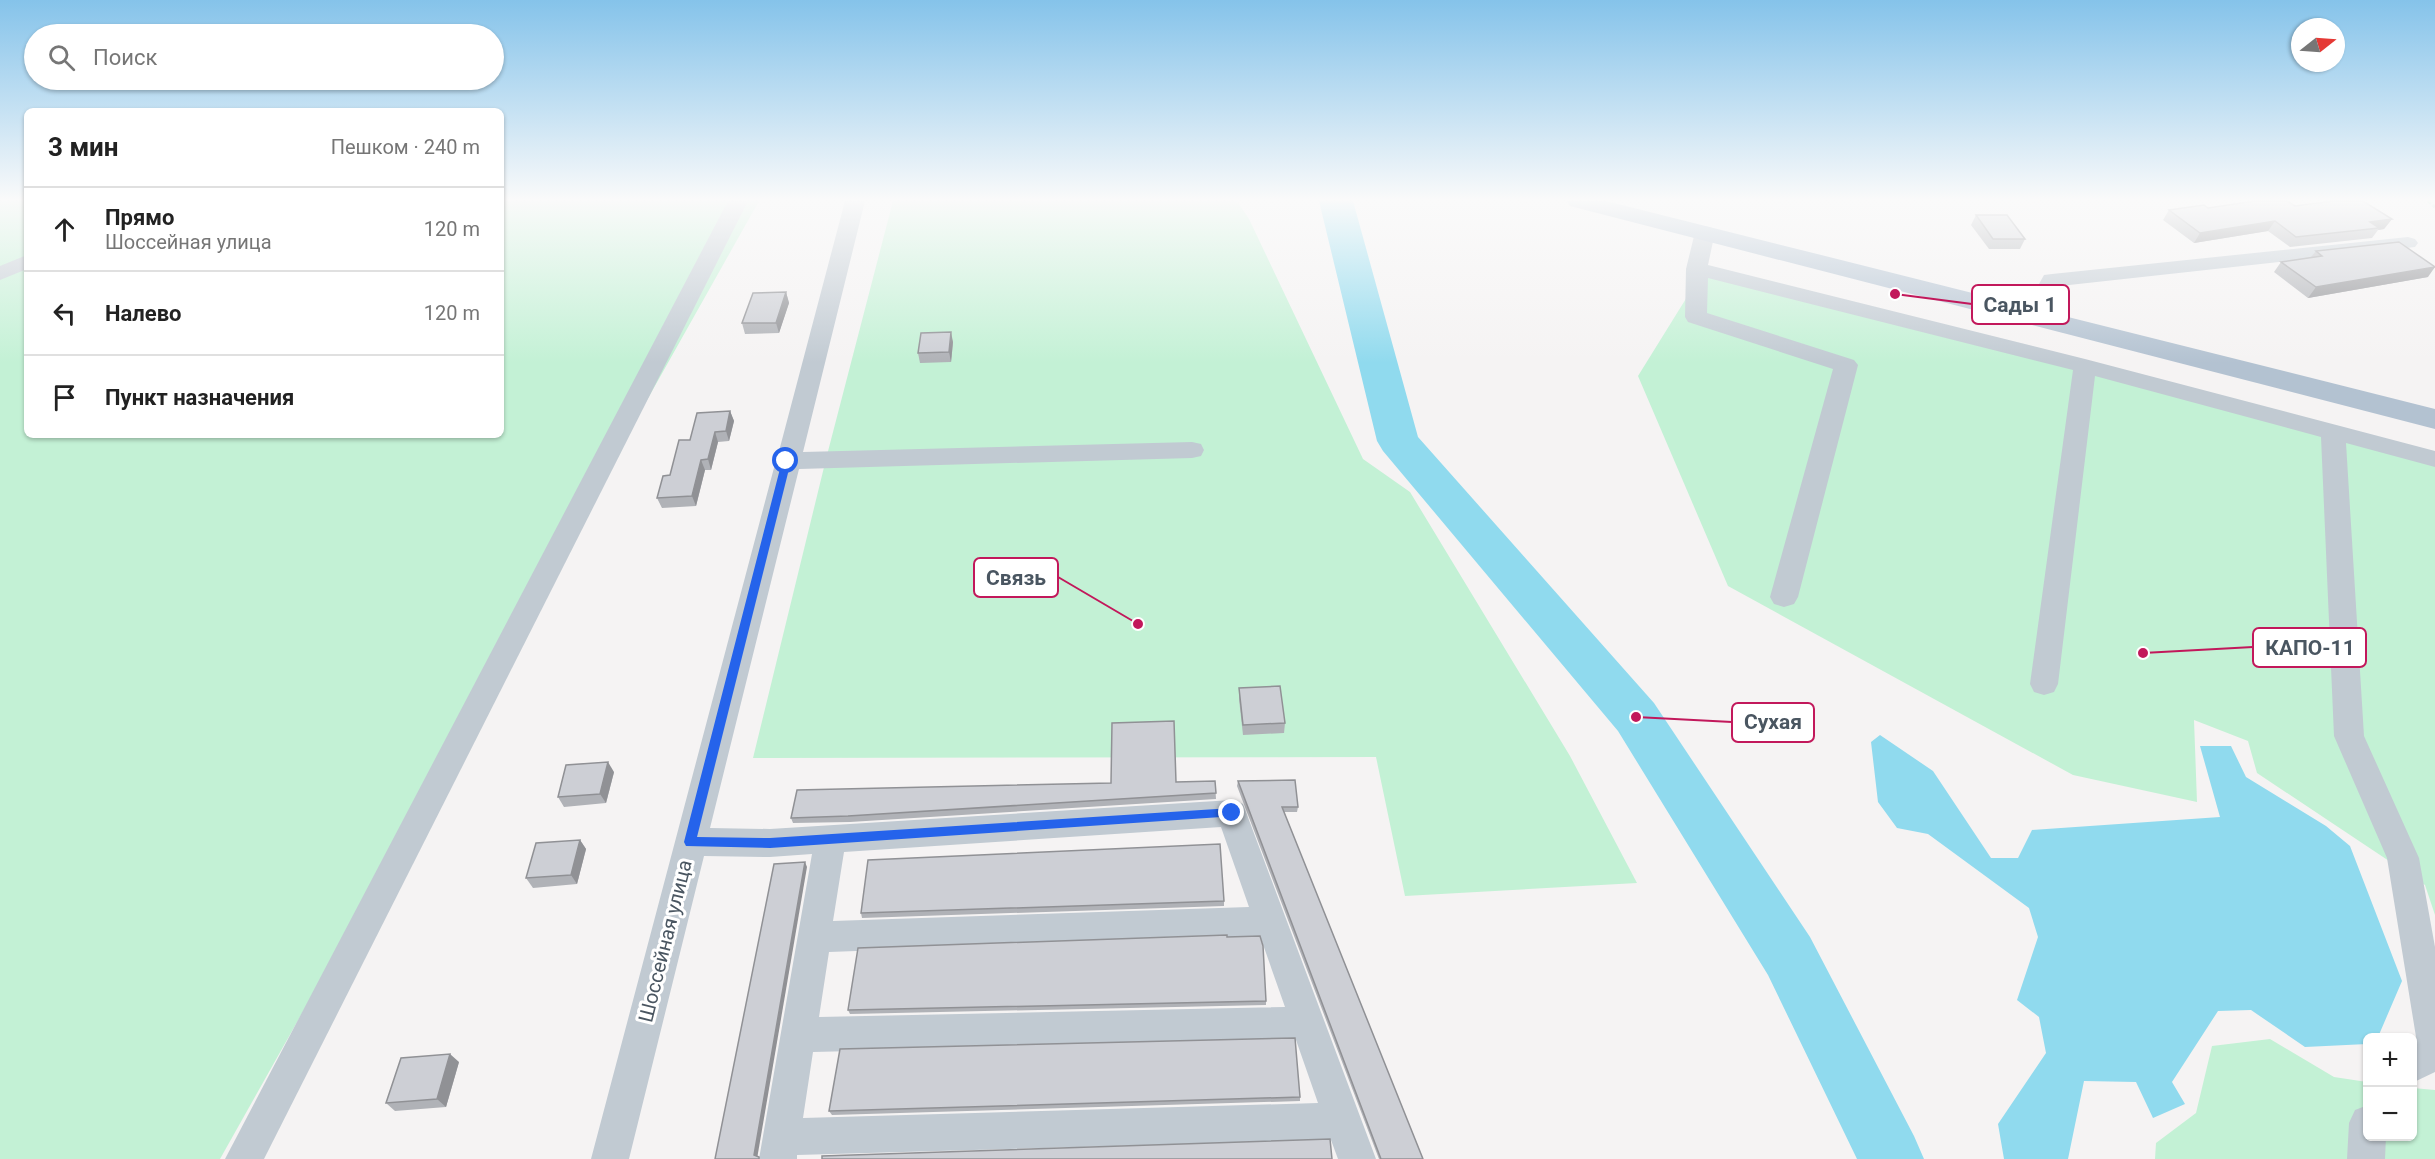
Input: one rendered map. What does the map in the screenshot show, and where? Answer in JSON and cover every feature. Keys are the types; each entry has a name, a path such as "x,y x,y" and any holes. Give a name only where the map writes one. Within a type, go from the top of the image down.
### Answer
{"main road":[{"path":"1795,255 2435,419"}],"street":[{"path":"244,1159 710,255"},
{"name":"Шоссейная улица","path":"610,1159 786,461 841,255"},
{"path":"1700,255 1697,269 1696,317 1846,365 1784,597"},
{"path":"2032,316 2052,280 2292,255"},
{"path":"0,274 24,262"},
{"path":"1697,269 2085,366 2435,459"},
{"path":"2044,684 2085,366"},
{"path":"2333,431 2349,736 2403,858 2435,1046"},
{"path":"786,461 1192,450"},
{"path":"690,842 770,843 1232,813 1357,1159"},
{"path":"830,839 780,1148 1343,1121"},
{"path":"814,937 1271,921"},
{"path":"798,1035 1308,1023"},
{"path":"2417,1063 2435,1052"},
{"path":"2367,1141 2367,1159"}],"green space":[{"path":"0,255 24,255 24,438 504,438 504,255 729,255 220,1159 0,1159"},
{"path":"879,255 1266,255 1363,459 1410,492 1570,756 1637,883 1405,896 1376,757 753,758 826,459"},
{"path":"1705,268 2435,465 2435,915 2425,885 2257,773 2248,741 2194,720 2197,802 2073,775 1728,586 1638,376"},
{"path":"2270,1039 2334,1077 2363,1081 2363,1141 2417,1141 2417,1088 2435,1090 2435,1159 2155,1159 2156,1143 2196,1113 2212,1046"}],"water":[{"path":"1880,735 1933,771 1991,858 2018,858 2032,830 2220,817 2200,746 2231,746 2246,777 2326,826 2350,846 2402,981 2380,1033 2363,1033 2363,1044 2305,1047 2251,1010 2218,1011 2172,1082 2185,1104 2153,1118 2136,1082 2084,1081 2068,1159 2004,1159 1998,1124 2046,1053 2039,1017 2017,1000 2038,937 2029,908 1928,834 1897,828 1878,802 1871,742"}],"building":[{"path":"2418,255 2435,267 2316,287 2281,262 2322,256"},
{"path":"786,292 776,323 742,323 753,293"},
{"path":"951,332 949,352 918,353 921,333"},
{"path":"730,411 726,431 715,432 708,459 701,460 692,496 657,498 663,476 670,475 679,440 690,440 697,413"},
{"path":"1280,686 1285,723 1243,725 1239,688"},
{"path":"1174,721 1176,782 1215,781 1216,793 791,818 797,790 1111,783 1112,723"},
{"path":"608,762 600,794 558,797 566,765"},
{"path":"1295,780 1298,807 1282,807 1423,1159 1381,1159 1238,781"},
{"path":"580,840 571,875 526,878 536,843"},
{"path":"1220,844 1224,901 861,913 868,860"},
{"path":"805,862 754,1155 759,1159 715,1159 774,864"},
{"path":"1227,935 1227,937 1260,936 1263,946 1266,1001 848,1010 858,948"},
{"path":"1295,1038 1300,1097 829,1111 840,1049"},
{"path":"450,1054 437,1099 386,1103 401,1058"},
{"path":"1330,1139 1332,1159 822,1159 822,1156"}],"waterway":[{"path":"1350,255 1398,441 1636,717 1789,956 1891,1159"}],"place":[{"name":"Сады 1","path":"1895,294"},
{"name":"Связь","path":"1138,624"},
{"name":"КАПО-11","path":"2143,653"},
{"name":"Сухая","path":"1636,717"}],"route":[{"path":"786,461 690,842 770,843 1232,813"}]}
